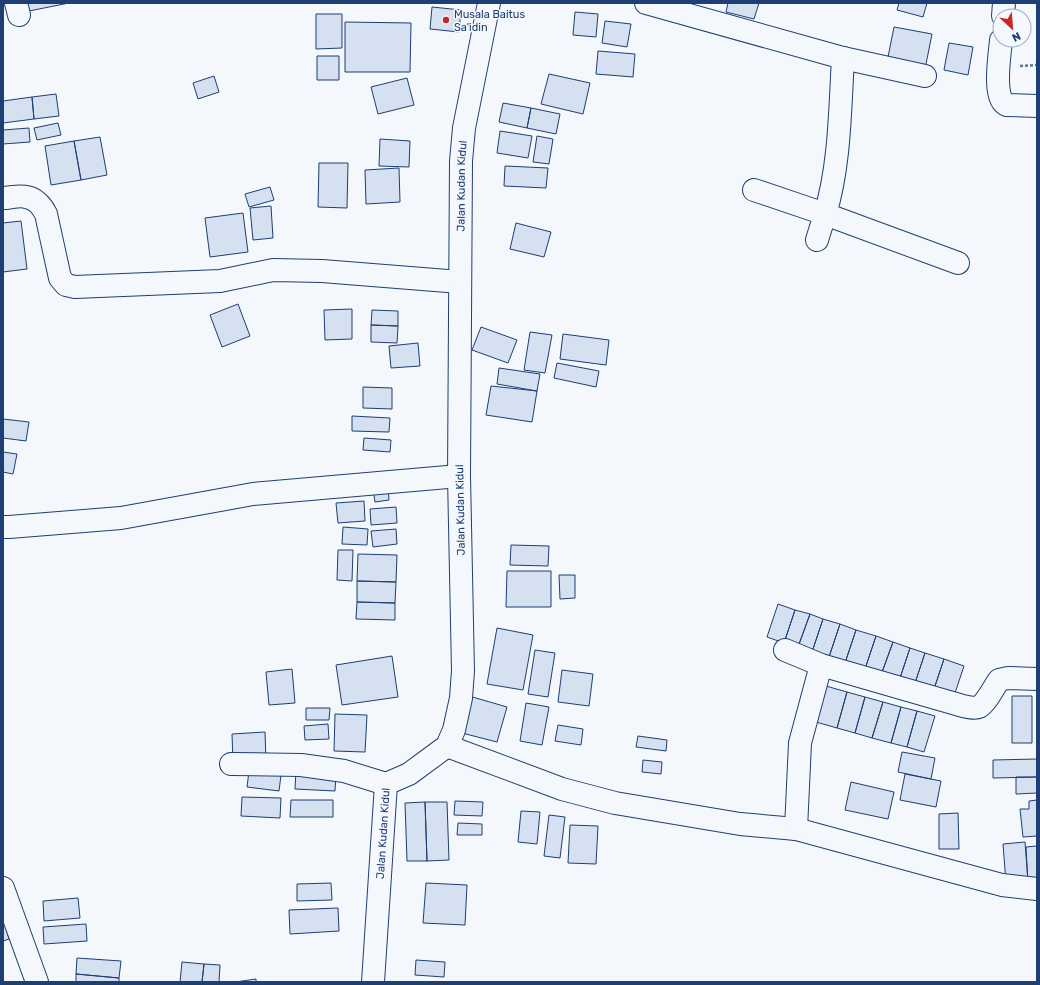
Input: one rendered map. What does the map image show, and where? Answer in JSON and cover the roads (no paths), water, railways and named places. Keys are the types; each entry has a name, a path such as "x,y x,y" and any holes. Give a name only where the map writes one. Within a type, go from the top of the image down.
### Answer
{"street":[{"name":"Jalan Kudan Kidul","path":"373,982 386,784 409,774 447,746 454,730 461,698 463,671 459,476 461,161 464,128 489,3"},
{"path":"646,3 843,58 925,76"},
{"path":"1000,48 997,81 1001,100 1007,105 1037,106"},
{"path":"817,240 831,197 834,179 838,144 843,58"},
{"path":"754,190 825,214 958,263"},
{"path":"3,198 26,196 42,207 46,214 60,278 66,285 75,287 220,281 273,270 322,271 460,282"},
{"path":"3,527 9,528 121,518 253,494 459,476"},
{"path":"785,650 821,665 973,708 980,707 999,680 1008,678 1037,679"},
{"path":"796,829 800,743 821,665"},
{"path":"447,746 562,789 615,803 740,824 796,829 1002,885 1037,889"},
{"path":"232,764 301,765 344,771 386,784"},
{"path":"3,888 37,982"}],"place":[{"name":"Musala Baitus Sa'idin","path":"446,20"}]}
